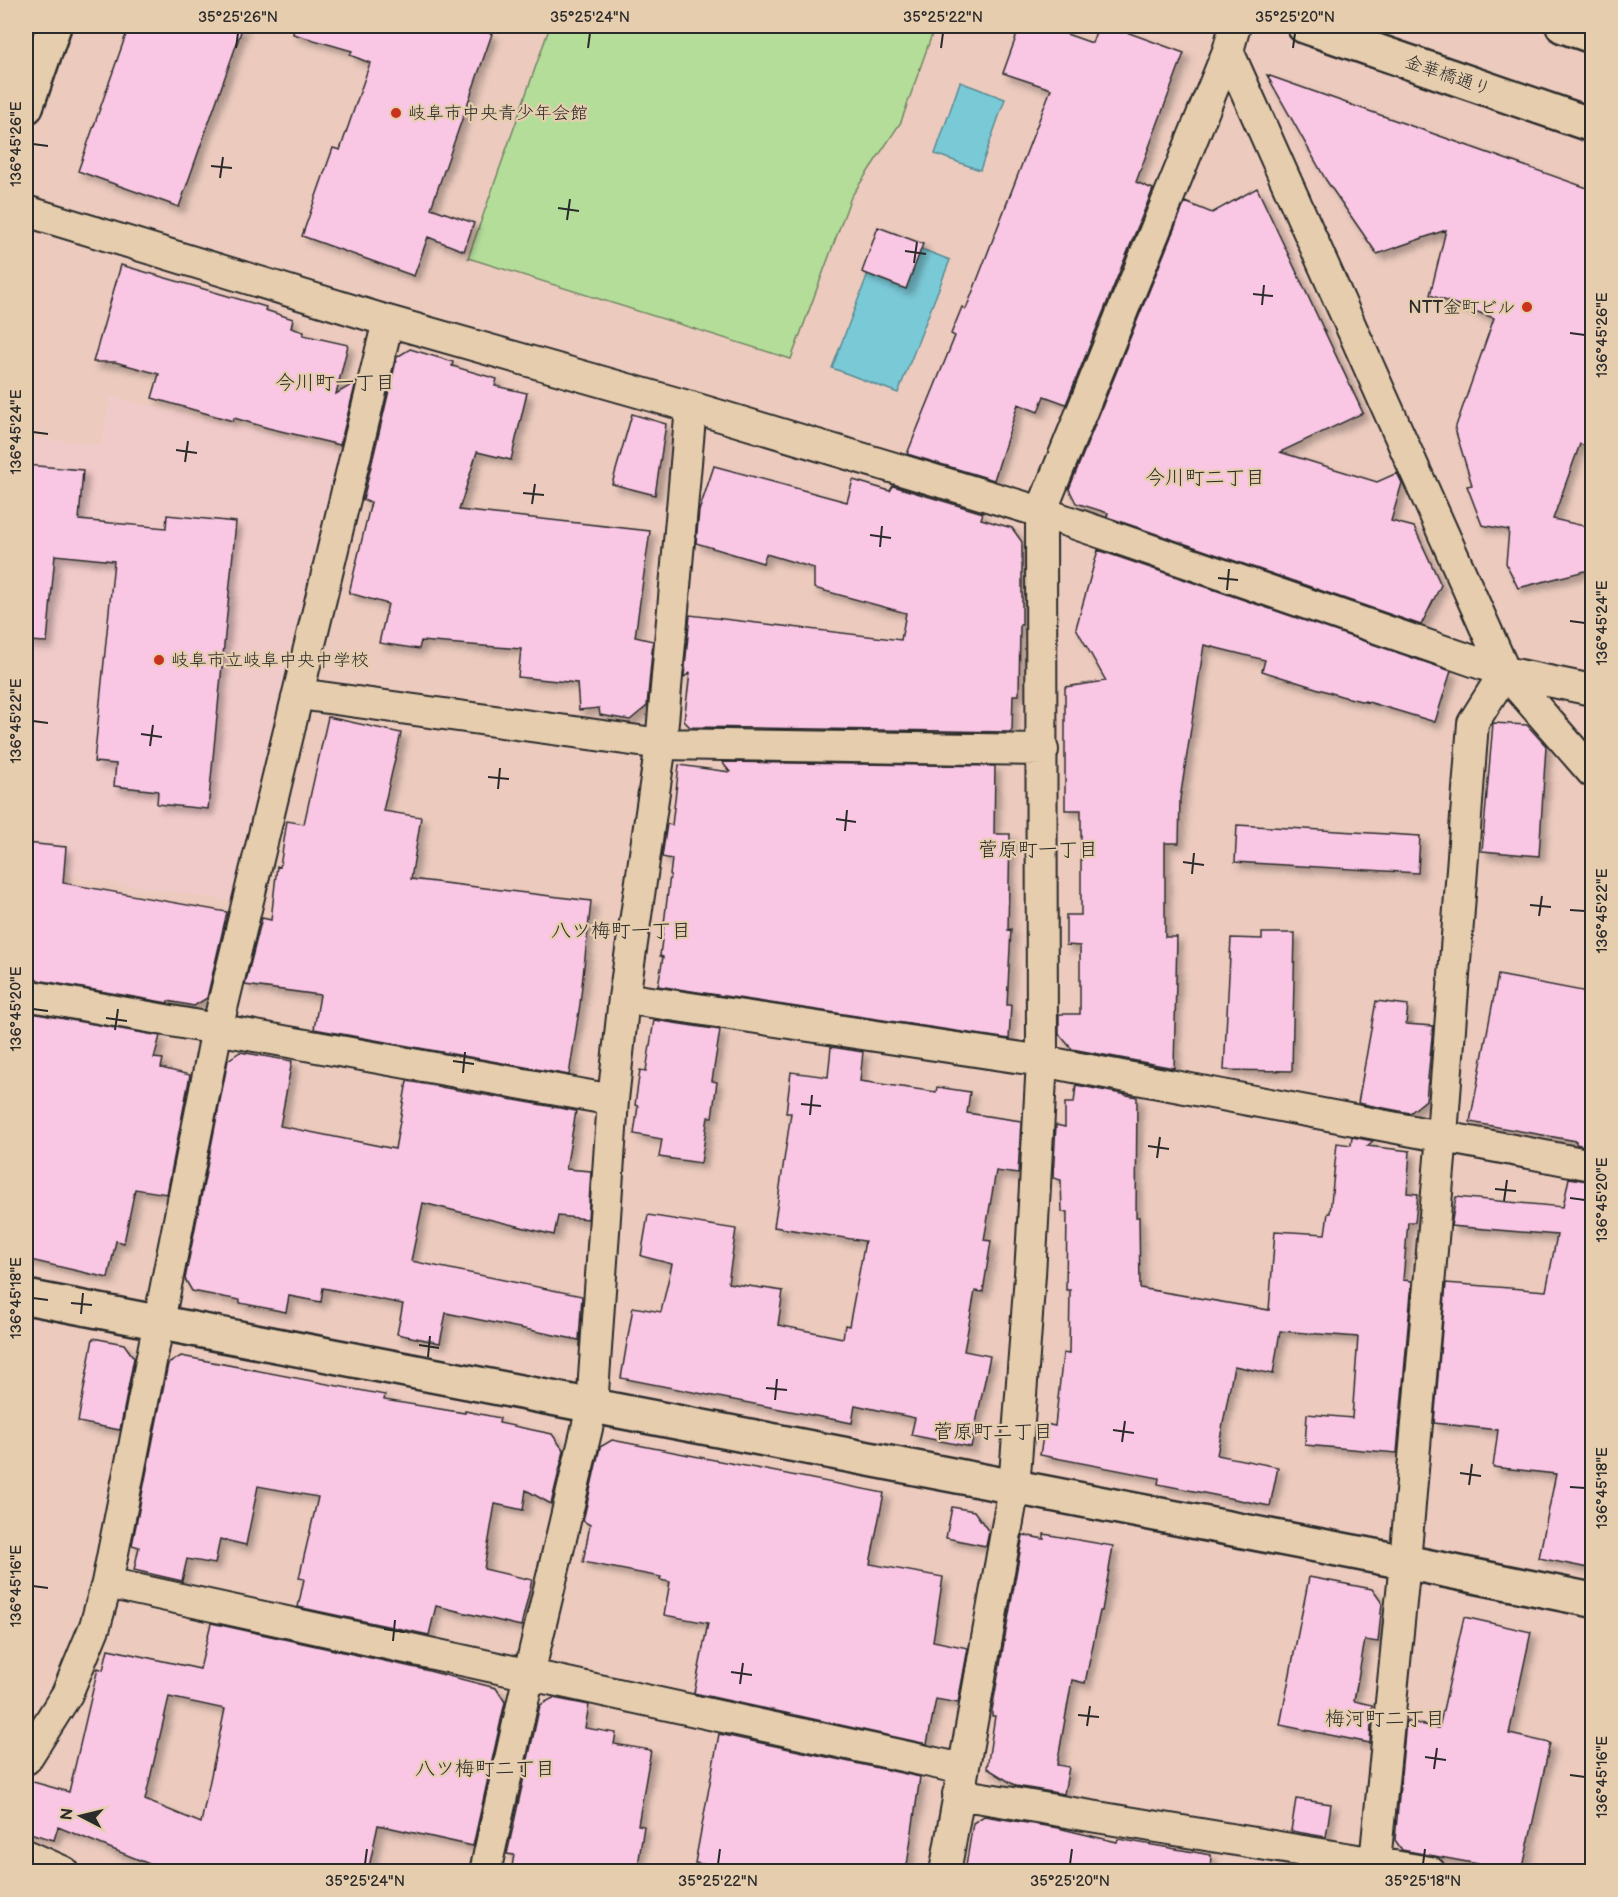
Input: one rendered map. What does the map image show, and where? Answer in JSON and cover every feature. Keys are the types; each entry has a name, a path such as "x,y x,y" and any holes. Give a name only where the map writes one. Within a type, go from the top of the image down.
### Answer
{"street":[{"path":"26,107 54,26"},
{"name":"金華橋通り","path":"1304,26 1593,125"},
{"path":"1563,26 1593,36"},
{"path":"945,1872 1014,1488 1030,1275 1042,1061 1041,512 1232,38"},
{"path":"1232,38 1505,672 1593,772"},
{"path":"26,211 388,321 691,407 1041,512 1505,672 1593,690"},
{"path":"26,1759 68,1694 95,1626 107,1583 217,1029 388,321"},
{"path":"485,1872 592,1407 613,1100 624,998 661,744 691,407"},
{"path":"1375,1867 1405,1562 1442,1135 1473,723 1505,672"},
{"path":"299,694 661,744 1043,750"},
{"path":"26,995 613,1100"},
{"path":"624,998 1042,1061 1593,1165"},
{"path":"26,1297 1593,1600"},
{"path":"107,1583 529,1674 960,1781 1375,1867 1430,1872"},
{"path":"26,1855 64,1872"}],"shaded area":[{"name":"岐阜市立岐阜中央中学校","path":"111,396 340,451 238,902 26,869 26,437 101,445"}],"green space":[{"path":"550,26 935,26 901,122 851,197 791,359 468,258"}],"water":[{"path":"960,82 1005,99 980,170 935,154"},
{"path":"883,234 950,260 898,393 832,368"}],"building":[{"path":"129,26 243,26 179,207 78,171"},
{"path":"294,26 468,26 492,34 431,208 474,223 464,251 428,237 414,276 302,236 333,148 340,150 370,63 350,55 352,51 293,34"},
{"path":"1020,26 1044,26 1092,43 1098,26 1110,26 1184,53 1136,182 1153,189 1066,404 1044,396 1038,412 1018,404 994,480 907,454 955,336 951,334 962,307 966,309 1051,89 1003,73"},
{"path":"1267,75 1593,190 1593,448 1580,444 1553,519 1593,528 1593,569 1518,588 1506,563 1509,530 1482,525 1467,486 1472,485 1455,429 1494,318 1430,295 1446,230 1377,254 1326,180"},
{"path":"1257,188 1363,413 1280,452 1377,482 1397,473 1402,483 1391,521 1414,527 1441,585 1421,625 1107,517 1108,513 1076,503 1069,489 1185,202 1212,213"},
{"path":"878,227 923,244 906,289 862,272"},
{"path":"121,265 266,307 265,310 293,319 291,328 304,332 303,335 348,345 336,394 356,382 340,445 234,418 233,421 152,398 159,374 115,362 93,362"},
{"path":"410,349 453,362 452,366 497,379 495,386 527,393 511,460 477,452 459,510 650,531 635,637 653,641 647,706 630,720 600,715 599,708 579,710 577,683 518,677 521,649 421,641 419,649 379,643 388,604 349,593 371,502 363,500 397,357"},
{"path":"632,414 666,424 655,495 612,484"},
{"path":"26,465 83,470 79,520 166,528 167,515 236,522 208,809 157,804 158,791 114,786 116,764 94,762 114,561 55,555 47,642 26,641"},
{"path":"714,466 847,502 853,480 890,491 893,486 983,513 981,519 1012,528 1022,542 1022,625 1020,625 1019,695 1013,695 1012,730 1010,732 690,727 684,721 690,673 684,677 690,615 901,640 906,613 814,588 814,568 766,554 763,563 696,543 699,511"},
{"path":"1098,550 1451,671 1435,722 1262,671 1265,660 1204,645 1180,799 1179,843 1165,843 1165,937 1177,937 1174,1068 1072,1049 1059,1034 1059,1014 1080,1014 1080,946 1066,945 1066,915 1081,915 1081,810 1065,810 1065,687 1106,681 1076,628"},
{"path":"328,717 401,733 383,811 421,817 411,879 591,901 580,1004 569,1075 314,1029 320,995 245,985 262,918 271,920 277,866 280,867 287,821 304,824"},
{"path":"1493,723 1527,725 1546,746 1539,856 1482,851"},
{"path":"722,762 995,766 994,834 1010,834 1008,930 1011,929 1007,1005 1011,1005 1009,1039 658,986 672,859 662,857 667,824 672,825 679,765 730,772"},
{"path":"1237,825 1420,836 1418,873 1235,862"},
{"path":"26,843 66,847 63,883 227,912 207,998 194,1006 26,978"},
{"path":"1262,933 1295,933 1292,1071 1224,1070 1231,938 1262,939"},
{"path":"1498,975 1593,993 1593,1148 1576,1144 1576,1141 1470,1122"},
{"path":"1376,1001 1408,1005 1406,1024 1433,1026 1426,1100 1410,1113 1358,1103"},
{"path":"26,1012 160,1036 154,1058 163,1059 161,1068 190,1075 167,1194 135,1189 124,1243 116,1241 108,1278 26,1259"},
{"path":"654,1020 720,1030 712,1081 717,1082 712,1117 708,1117 701,1163 659,1157 662,1139 634,1134 640,1070 646,1071"},
{"path":"831,1047 863,1052 860,1081 936,1092 937,1087 970,1092 967,1113 1021,1121 1018,1174 996,1171 984,1240 991,1241 983,1292 975,1291 964,1351 990,1356 971,1447 911,1435 915,1418 855,1405 852,1423 621,1378 633,1307 661,1312 672,1264 641,1256 648,1215 736,1229 728,1283 783,1291 778,1325 843,1338 845,1325 849,1326 865,1241 774,1227 791,1113 786,1113 791,1072 828,1077"},
{"path":"240,1052 292,1061 280,1126 395,1149 407,1081 576,1111 566,1169 591,1171 588,1219 558,1216 554,1235 423,1203 411,1261 582,1296 579,1340 446,1313 440,1343 397,1334 403,1304 323,1288 321,1302 289,1296 286,1312 192,1291 185,1279 228,1060"},
{"path":"1076,1085 1137,1097 1136,1217 1139,1217 1140,1288 1269,1310 1275,1231 1325,1234 1328,1213 1330,1213 1337,1143 1351,1145 1352,1137 1373,1141 1367,1146 1410,1151 1407,1193 1418,1194 1415,1222 1408,1222 1403,1280 1412,1281 1397,1453 1305,1445 1307,1414 1352,1418 1358,1337 1280,1331 1273,1374 1234,1366 1217,1455 1278,1467 1270,1506 1158,1484 1159,1478 1040,1455 1045,1424 1055,1426 1063,1353 1069,1354 1070,1290 1066,1290 1067,1212 1062,1212 1061,1180 1053,1178 1056,1125 1065,1127 1065,1103 1074,1103"},
{"path":"1569,1178 1593,1182 1593,1569 1539,1558 1556,1474 1493,1467 1498,1430 1434,1423 1446,1283 1546,1291 1557,1235 1451,1226 1456,1197 1563,1207"},
{"path":"93,1338 124,1344 134,1358 120,1430 78,1422"},
{"path":"181,1356 385,1395 384,1400 500,1418 499,1423 552,1434 564,1451 551,1504 526,1490 523,1510 495,1504 484,1569 532,1580 521,1626 436,1606 429,1635 298,1607 304,1579 299,1578 318,1497 258,1486 246,1545 220,1539 215,1564 187,1559 182,1581 134,1570 139,1547 132,1545 168,1364"},
{"path":"612,1440 884,1493 870,1564 943,1577 933,1641 968,1648 958,1703 936,1699 927,1744 694,1693 708,1623 664,1615 670,1582 660,1580 661,1577 583,1562 590,1525 583,1521 600,1447"},
{"path":"952,1507 974,1511 989,1532 986,1546 946,1538"},
{"path":"1044,1534 1113,1546 1102,1611 1100,1611 1085,1683 1072,1680 1057,1765 1069,1767 1064,1794 1016,1786 987,1768 995,1716 992,1716 992,1710 1023,1535 1044,1539"},
{"path":"1309,1577 1372,1589 1382,1603 1378,1642 1365,1640 1354,1701 1372,1705 1370,1743 1280,1725"},
{"path":"1464,1617 1531,1632 1509,1734 1550,1743 1522,1872 1402,1850 1395,1840 1406,1721 1439,1728"},
{"path":"211,1623 421,1669 496,1688 505,1702 473,1846 378,1825 368,1872 169,1872 58,1827 54,1840 26,1832 26,1780 69,1792 98,1668 103,1670 108,1649 200,1669","holes":["169,1697 225,1709 201,1823 145,1800"]},
{"path":"553,1698 589,1705 585,1728 616,1733 614,1744 651,1750 638,1825 644,1826 637,1872 511,1872 514,1855 507,1854 540,1705"},
{"path":"719,1734 920,1777 906,1872 727,1872 728,1868 695,1863"},
{"path":"1296,1799 1331,1804 1326,1837 1291,1831"},
{"path":"984,1816 1058,1828 1117,1842 1118,1839 1211,1855 1210,1872 965,1872 973,1823"}],"place":[{"name":"岐阜市中央青少年会館","path":"396,113"},
{"name":"NTT金町ビル","path":"1527,307"},
{"name":"岐阜市立岐阜中央中学校","path":"159,660"}],"district":[{"name":"今川町一丁目","path":"335,382"},
{"name":"今川町二丁目","path":"1205,477"},
{"name":"菅原町一丁目","path":"1038,849"},
{"name":"八ツ梅町一丁目","path":"621,930"},
{"name":"菅原町二丁目","path":"993,1431"},
{"name":"梅河町二丁目","path":"1385,1718"},
{"name":"八ツ梅町二丁目","path":"485,1768"}]}
